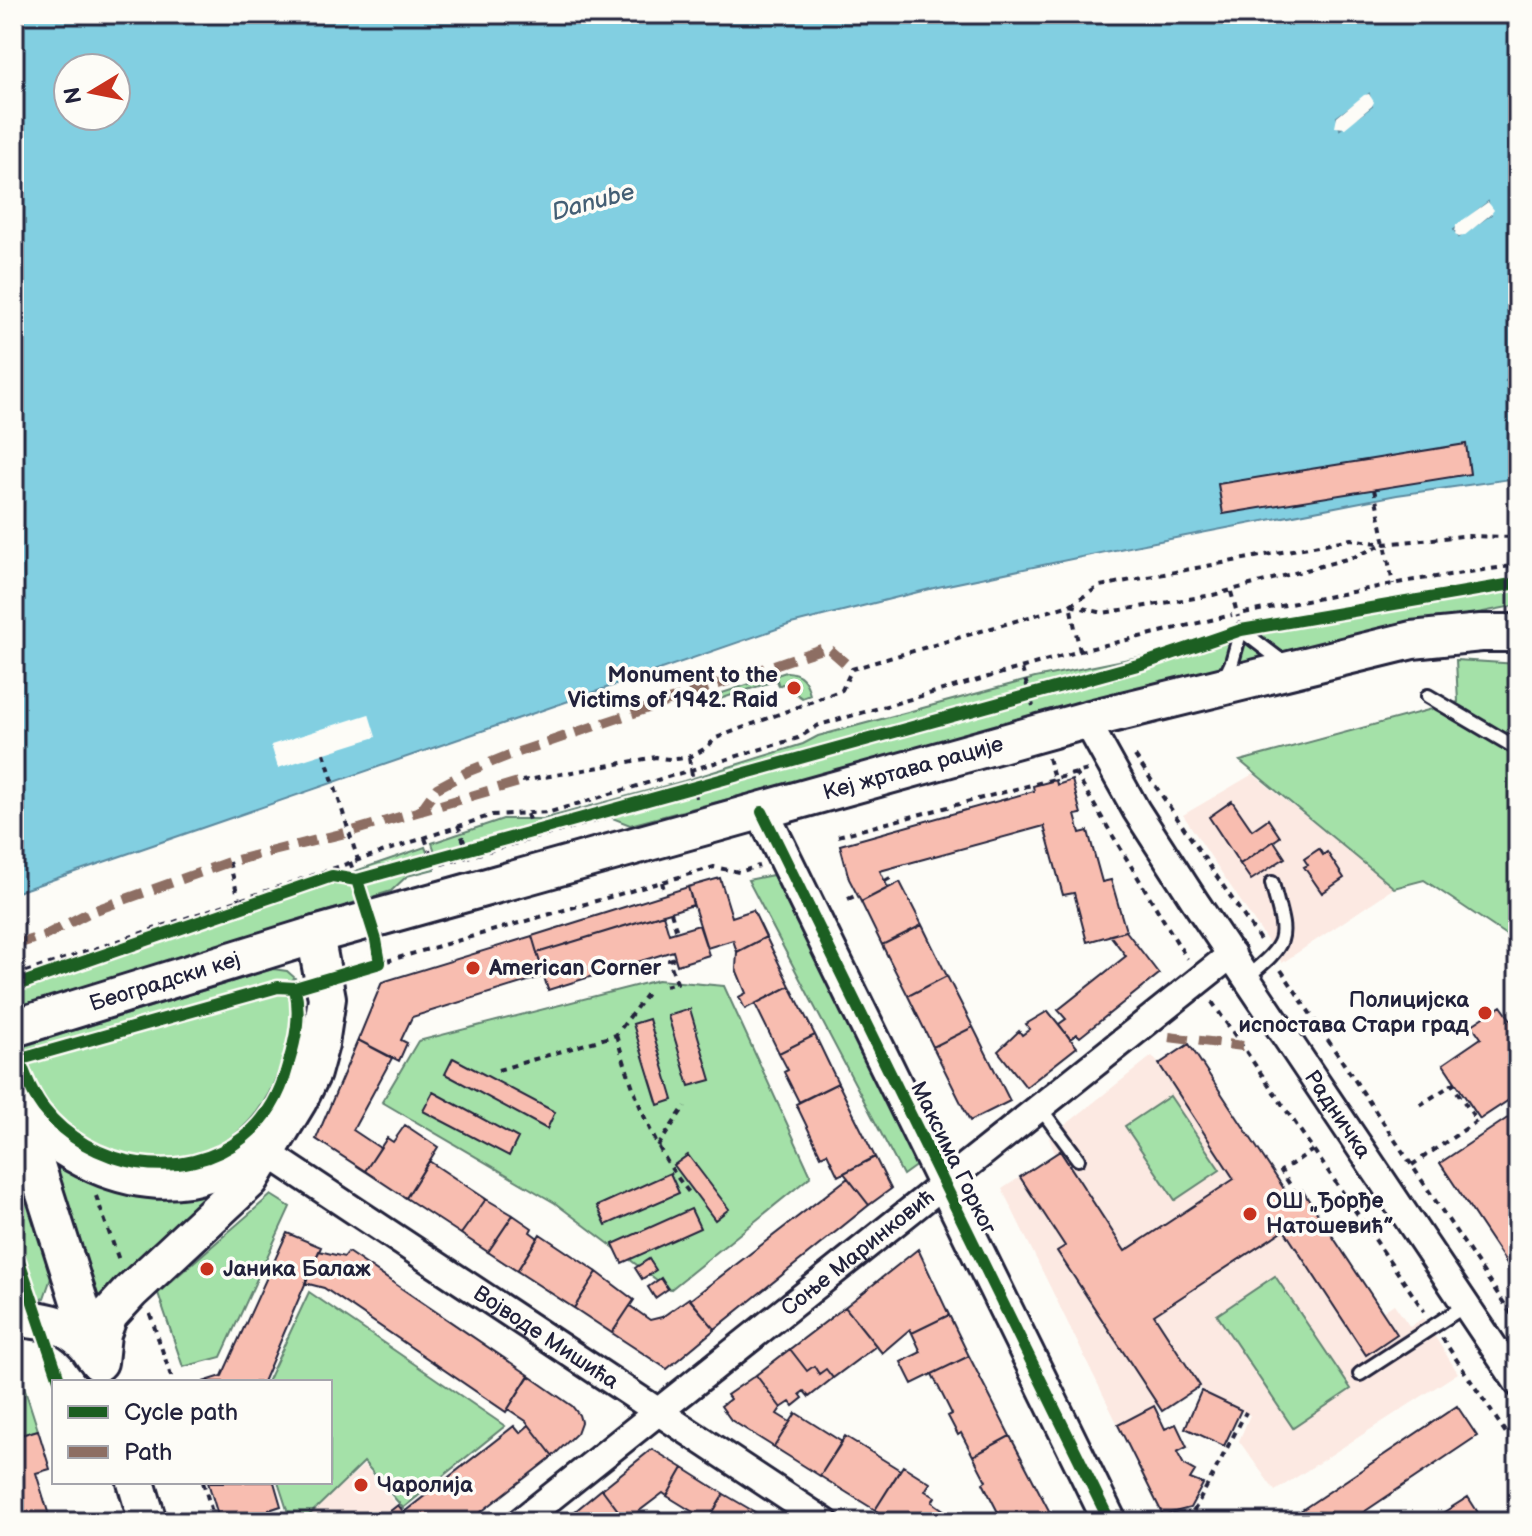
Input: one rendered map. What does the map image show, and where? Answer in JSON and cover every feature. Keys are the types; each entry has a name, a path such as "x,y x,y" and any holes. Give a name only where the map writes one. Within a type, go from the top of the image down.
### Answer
{"main road":[{"path":"1412,640 1471,618 1518,608"},
{"name":"Кеј жртава рације","path":"315,935 705,831 1086,720 1291,668 1412,640 1481,633 1518,633"},
{"path":"102,1372 102,1334 115,1308 250,1180 312,1073 327,998 315,935"},
{"name":"Београдски кеј","path":"14,1028 315,935"},
{"path":"16,1101 36,1127 62,1146 121,1174 144,1179 168,1181 192,1177 266,1152"},
{"path":"14,1151 16,1101"},
{"path":"16,1101 102,1372"},
{"path":"14,1318 39,1319 67,1327 88,1345 102,1372"},
{"path":"137,1484 148,1522"}],"street":[{"name":"Радничка","path":"1086,720 1136,810 1518,1383"},
{"name":"Максима Горког","path":"762,812 1110,1522"},
{"name":"Соње Маринковић","path":"520,1522 1232,954"},
{"name":"Војводе Мишића","path":"266,1152 825,1522"}],"lane":[{"path":"1221,686 1241,630 1291,668"},
{"path":"1428,696 1518,749"},
{"path":"1247,977 1276,953 1284,931 1272,883"},
{"path":"1041,1109 1078,1159"},
{"path":"1360,1374 1466,1305"}],"path":[{"path":"1374,489 1393,584"},
{"path":"522,781 656,757 671,760 689,758 716,738 842,690 852,669 1070,605 1100,586 1351,539 1384,544 1462,536 1518,537"},
{"path":"1070,605 1103,613 1231,592 1354,557 1384,544"},
{"path":"14,976 458,825 492,815 550,812 798,738 819,725 1080,651 1237,614 1393,584 1518,565"},
{"path":"1231,592 1241,630"},
{"path":"1070,605 1080,651"},
{"path":"1022,667 1037,693 1041,733"},
{"path":"1015,699 1037,693"},
{"path":"1037,693 1041,733 1054,778"},
{"path":"324,753 358,860"},
{"path":"1136,755 1518,1324"},
{"path":"689,758 714,867"},
{"path":"838,836 1075,773 1189,962"},
{"path":"681,790 702,785 707,804 705,831"},
{"path":"417,863 534,835 614,809"},
{"path":"527,814 534,835"},
{"path":"458,825 468,853"},
{"path":"425,837 432,858"},
{"path":"229,862 239,899"},
{"path":"350,862 357,880"},
{"path":"380,963 714,867 739,872 765,864"},
{"path":"14,986 332,876 357,880 372,876"},
{"path":"885,881 894,876"},
{"path":"662,882 665,894"},
{"path":"848,899 857,895"},
{"path":"671,912 677,932"},
{"path":"665,986 677,983 669,960 675,958"},
{"path":"498,1070 616,1035 649,991"},
{"path":"1213,1003 1518,1451"},
{"path":"616,1035 633,1089 658,1146 673,1173 692,1196"},
{"path":"1412,1165 1477,1121 1454,1083 1420,1105"},
{"path":"658,1146 685,1106"},
{"path":"1296,1194 1281,1171 1314,1150"},
{"path":"93,1188 122,1268"},
{"path":"139,1306 150,1314 172,1380"},
{"path":"1188,1522 1246,1412"},
{"path":"204,1484 215,1522"},
{"path":"1513,1522 1518,1519"}],"shaded area":[{"path":"1253,774 1394,888 1282,963 1183,815"},
{"path":"1189,1044 1289,1198 1302,1190 1382,1312 1394,1304 1410,1327 1423,1318 1458,1373 1275,1491 1239,1441 1250,1415 1201,1391 1200,1386 1118,1425 1002,1189 1055,1154 1049,1138 1152,1056 1159,1064"},
{"name":"Чаролија","path":"364,1465 411,1522 300,1522"}],"green space":[{"path":"1518,583 1518,605 1413,626 1029,719 630,825 595,811 436,855 432,843 503,819 543,819 684,781 803,744 818,736 1035,678 1463,591"},
{"path":"1456,660 1518,664 1518,943 1424,880 1394,888 1240,761 1458,702"},
{"path":"786,672 802,678 810,695 802,698 782,684 779,686 777,680 696,707 695,702"},
{"path":"425,847 434,869 407,876 391,891 14,1009 14,989"},
{"path":"773,875 917,1165 903,1175 748,880"},
{"path":"273,969 287,971 295,978 290,981 291,1025 276,1078 246,1124 225,1141 203,1151 155,1159 131,1156 86,1139 49,1107 29,1071 21,1047"},
{"path":"658,980 724,986 811,1176 670,1290 555,1203 382,1102 418,1041"},
{"path":"1170,1096 1220,1170 1175,1200 1125,1126"},
{"path":"53,1157 241,1170 103,1300 98,1299 52,1165"},
{"path":"21,1182 52,1275 44,1298 14,1305 14,1188"},
{"path":"271,1195 290,1207 221,1357 183,1367 158,1293"},
{"path":"1275,1276 1351,1389 1293,1428 1217,1315"},
{"path":"309,1292 505,1426 403,1508 364,1462 302,1522 291,1522 279,1484 332,1484 332,1380 268,1380"},
{"path":"14,1355 38,1430 14,1437"}],"water":[{"name":"Danube","path":"14,14 1518,14 1518,369 1506,381 1518,386 1518,478 1397,495 1134,546 938,587 791,624 14,893","holes":["1369,94 1372,106 1340,129 1337,117","1488,202 1491,214 1459,237 1454,230"]}],"pier":[{"path":"1369,94 1374,102 1372,106 1345,128 1335,127 1337,117"},
{"path":"1488,202 1494,210 1491,214 1464,236 1455,235 1456,225"},
{"path":"369,714 376,737 278,768 271,745"}],"building":[{"path":"1466,444 1470,474 1223,514 1218,484"},
{"path":"1056,780 1057,785 1072,780 1081,814 1075,815 1080,833 1088,831 1102,882 1111,880 1126,931 1087,942 1074,893 1063,895 1044,826 880,871 888,888 861,902 849,879 840,845 1034,791 1033,786"},
{"path":"1232,801 1252,830 1268,819 1280,837 1240,864 1209,817"},
{"path":"1274,841 1285,858 1251,880 1240,864"},
{"path":"1319,849 1323,855 1327,852 1344,878 1322,893 1304,867 1308,865 1304,859"},
{"path":"720,878 732,917 753,910 766,937 737,952 733,940 707,948 688,887"},
{"path":"900,882 922,925 882,945 861,902"},
{"path":"688,887 693,905 537,953 532,936"},
{"path":"663,914 669,934 699,925 709,955 677,965 673,951 548,990 537,953"},
{"path":"922,925 947,976 908,996 882,945"},
{"path":"1126,931 1159,974 1080,1037 1077,1034 1070,1039 1059,1024 1066,1019 1058,1010 1126,956 1110,935"},
{"path":"532,936 544,976 412,1017 401,1040 407,1043 399,1061 358,1040 382,982"},
{"path":"766,937 790,986 745,1009 739,997 746,993 736,969 737,952"},
{"path":"947,976 973,1027 933,1047 908,996"},
{"path":"790,986 815,1035 779,1053 755,1004"},
{"path":"1501,1006 1518,1030 1518,1094 1480,1119 1443,1064 1481,1038 1472,1025"},
{"path":"690,1009 711,1080 689,1086 668,1016"},
{"path":"1048,1011 1077,1047 1026,1087 998,1051 1019,1031 1022,1035 1030,1029 1026,1024"},
{"path":"649,1019 673,1100 658,1105 633,1024"},
{"path":"973,1027 1010,1101 970,1121 933,1047"},
{"path":"815,1035 838,1083 799,1102 784,1072 788,1070 779,1053"},
{"path":"358,1040 392,1058 353,1130 380,1148 365,1171 316,1139"},
{"name":"ОШ „Ђорђе Натошевић”","path":"1189,1044 1290,1198 1302,1190 1397,1334 1366,1355 1284,1230 1154,1315 1200,1386 1162,1411 1057,1251 1065,1246 1020,1177 1060,1151 1125,1251 1234,1179 1159,1064"},
{"path":"453,1058 555,1112 547,1129 445,1074"},
{"path":"838,1083 875,1157 838,1176 827,1153 821,1156 796,1104"},
{"path":"433,1092 518,1138 509,1156 423,1111"},
{"path":"1518,1111 1518,1280 1440,1163"},
{"path":"405,1125 438,1147 406,1198 365,1171 387,1138 393,1142"},
{"path":"688,1155 729,1209 715,1220 674,1165"},
{"path":"875,1157 891,1189 869,1205 844,1173"},
{"path":"429,1161 486,1199 461,1234 406,1198"},
{"path":"670,1173 679,1193 606,1225 597,1206"},
{"path":"848,1178 869,1205 715,1329 690,1300"},
{"path":"486,1199 513,1215 488,1252 461,1234"},
{"path":"691,1209 700,1228 622,1263 613,1244"},
{"path":"513,1215 532,1228 530,1232 538,1238 517,1271 488,1252"},
{"path":"287,1233 321,1247 264,1380 209,1380 222,1376"},
{"path":"540,1234 597,1272 574,1308 517,1271"},
{"path":"918,1249 949,1315 912,1333 910,1329 882,1353 845,1307"},
{"path":"319,1251 344,1257 348,1252 529,1375 506,1412 324,1288 305,1283"},
{"path":"649,1259 656,1270 642,1279 635,1268"},
{"path":"597,1272 634,1300 612,1333 574,1308"},
{"path":"661,1278 668,1289 655,1298 648,1287"},
{"path":"689,1298 715,1329 667,1369 612,1333 630,1306 650,1320 662,1317"},
{"path":"845,1307 876,1346 833,1378 826,1369 819,1374 814,1366 807,1371 790,1349"},
{"path":"949,1315 969,1356 912,1384 901,1362 921,1352 912,1333"},
{"path":"790,1349 807,1371 814,1366 819,1374 826,1369 833,1378 809,1397 804,1391 800,1394 803,1398 793,1406 790,1402 781,1408 756,1375"},
{"path":"969,1356 1010,1436 973,1456 948,1416 952,1414 932,1374"},
{"path":"756,1375 781,1408 777,1414 790,1422 774,1447 731,1420 721,1406 730,1399 727,1395"},
{"path":"529,1376 572,1406 579,1415 581,1422 577,1433 553,1456 526,1421 508,1409"},
{"path":"1201,1391 1241,1410 1224,1446 1185,1428"},
{"path":"1154,1406 1165,1429 1176,1424 1187,1447 1177,1452 1184,1465 1195,1471 1190,1479 1203,1484 1190,1508 1163,1515 1118,1425"},
{"path":"1457,1406 1477,1436 1349,1522 1284,1522"},
{"path":"796,1413 842,1442 820,1476 774,1447"},
{"path":"529,1425 553,1456 468,1522 411,1522 403,1513 514,1426 520,1433"},
{"path":"38,1430 50,1469 36,1473 51,1522 14,1522 14,1437"},
{"path":"845,1436 900,1470 875,1510 820,1476"},
{"path":"1010,1436 1055,1522 1003,1522 973,1456"},
{"path":"652,1449 683,1468 667,1496 663,1493 626,1521 602,1489"},
{"path":"903,1466 930,1483 925,1491 935,1497 932,1502 956,1522 894,1522 875,1510"},
{"path":"683,1468 724,1494 707,1522 687,1522 693,1512 667,1496"},
{"path":"209,1484 275,1484 281,1506 269,1510 272,1519 284,1516 286,1522 220,1522"},
{"path":"602,1489 626,1521 562,1522"},
{"path":"724,1494 772,1522 707,1522"},
{"path":"1468,1497 1484,1522 1446,1522 1441,1514"},
{"path":"398,1505 411,1522 376,1522"}],"marked path":[{"path":"419,813 437,788 469,771 827,647 852,669"},
{"path":"14,945 46,935 90,912 229,862 349,832 522,781"},
{"path":"1169,1037 1243,1046"}],"cycle path":[{"path":"14,986 332,876 357,880 1145,663 1241,630 1518,583"},
{"path":"762,812 1110,1522"},
{"path":"14,1061 278,987 295,988 380,963 357,880"},
{"path":"14,1042 38,1101 62,1128 85,1145 138,1163 166,1165 194,1161 220,1152 244,1137 260,1122 272,1104 285,1075 295,1036 298,1017 295,988"},
{"path":"14,1246 59,1380"}],"place":[{"name":"Monument to the Victims of 1942. Raid","path":"794,688"},
{"name":"American Corner","path":"473,968"},
{"name":"Полицијска испостава Стари град","path":"1485,1013"},
{"name":"ОШ „Ђорђе Натошевић”","path":"1250,1214"},
{"name":"Јаника Балаж","path":"207,1269"},
{"name":"Чаролија","path":"361,1485"}]}
